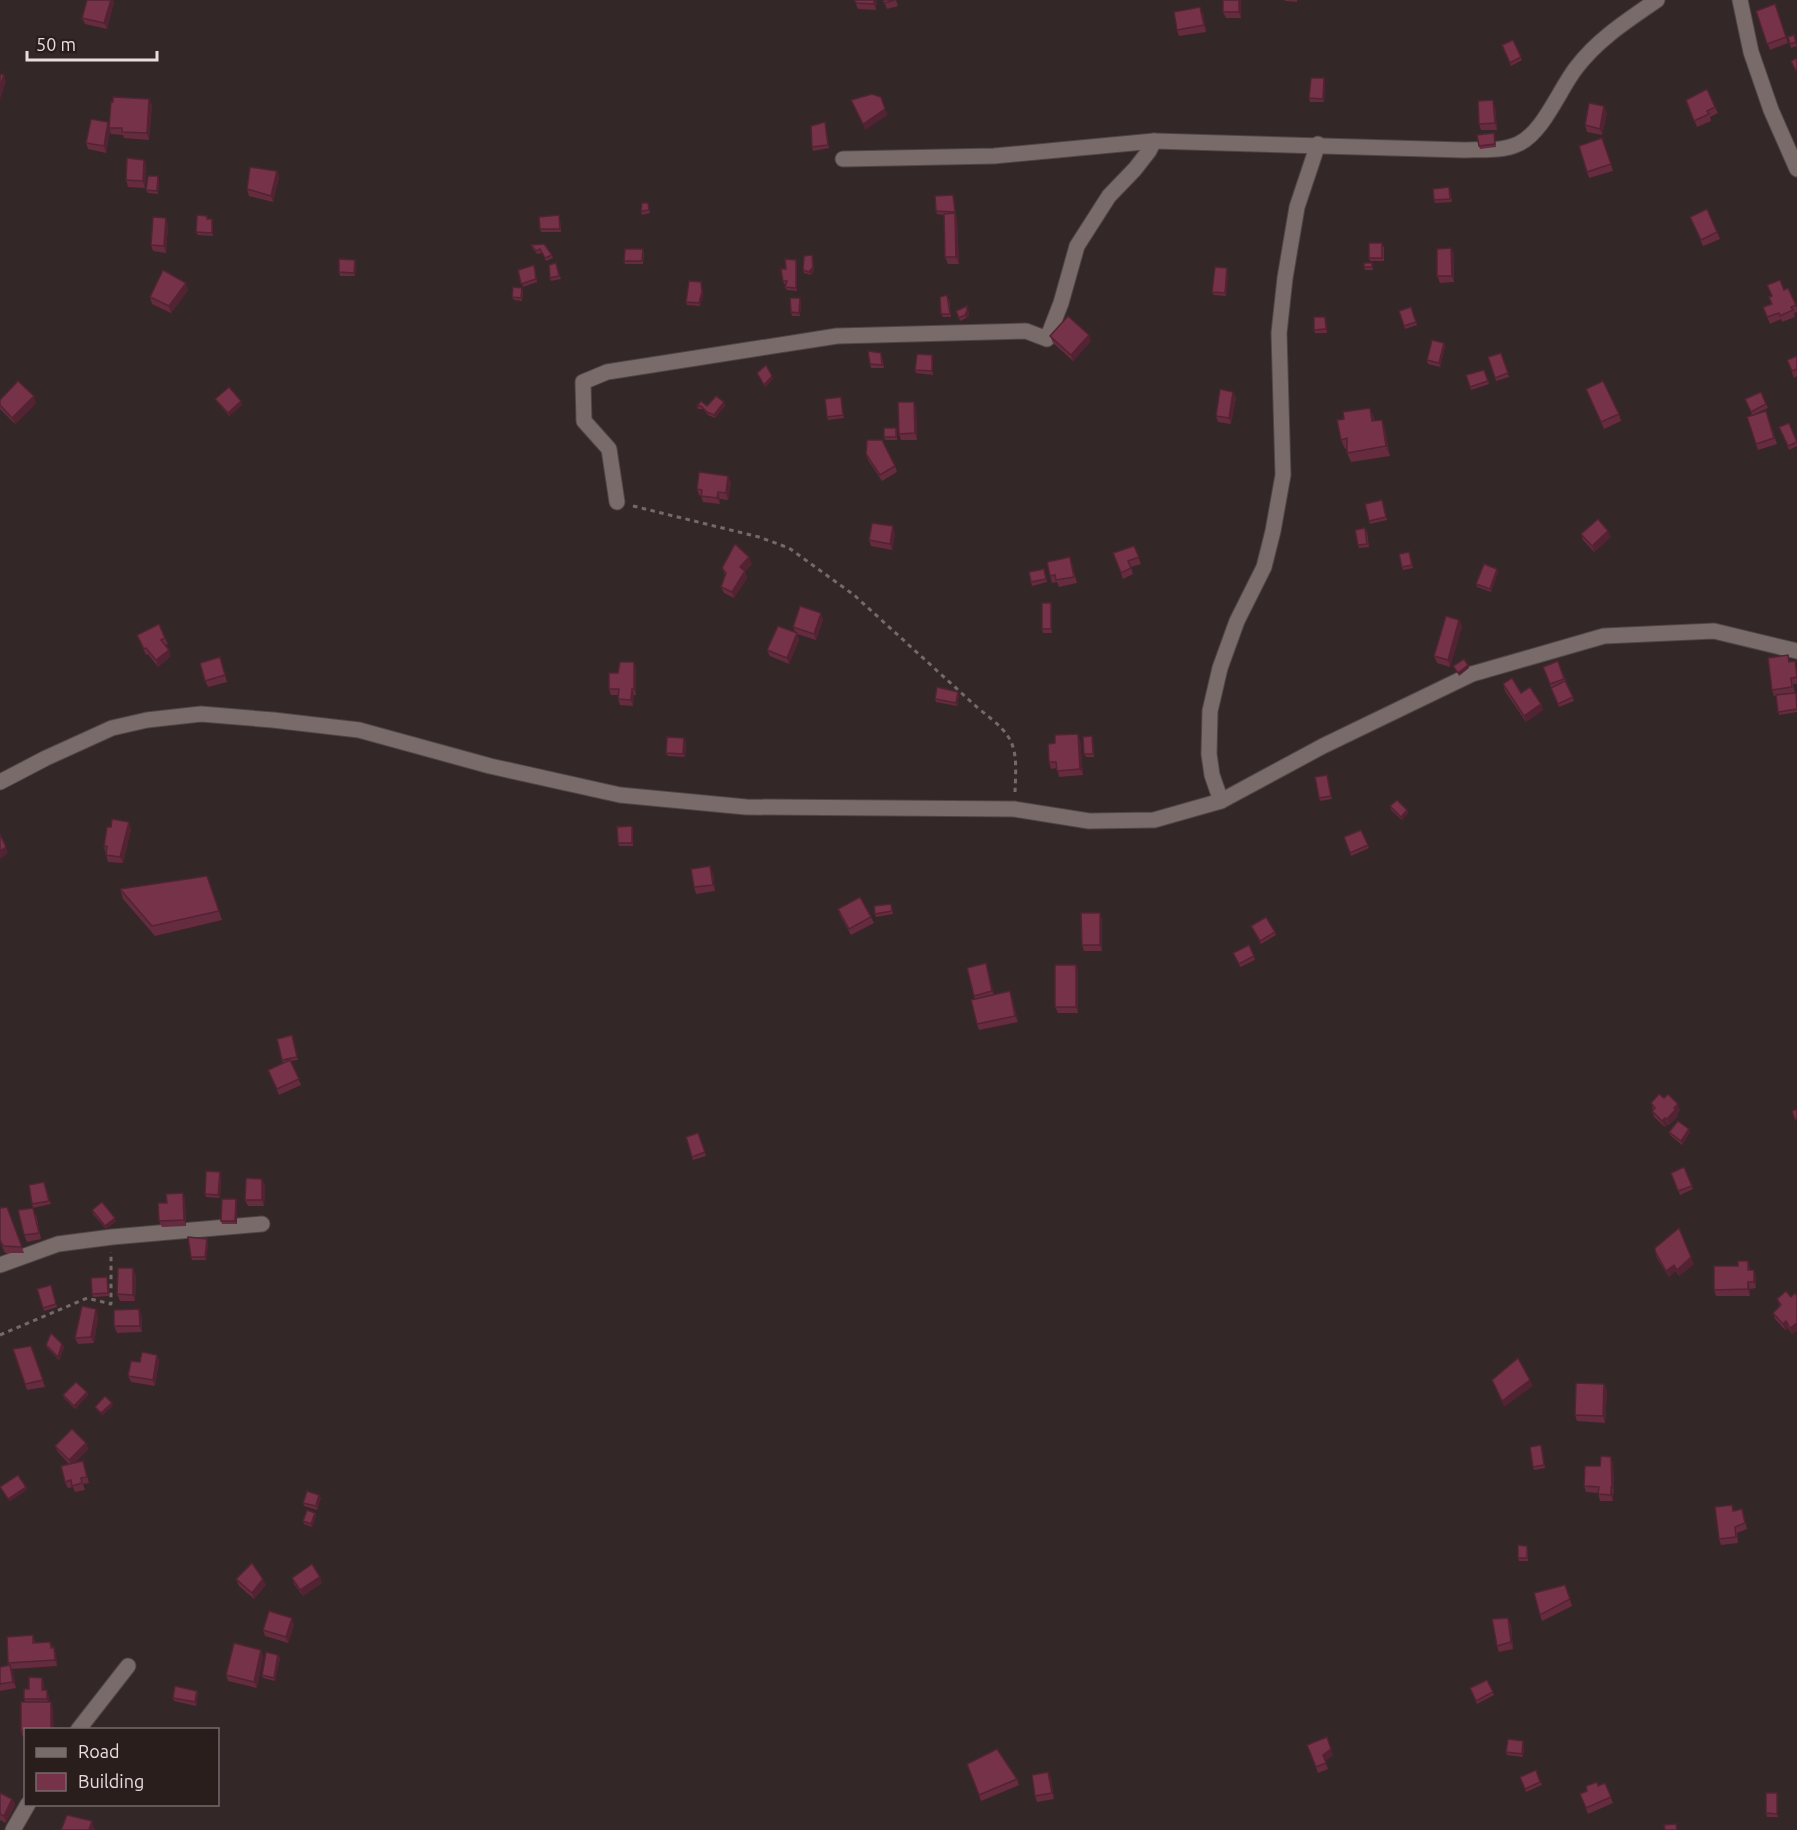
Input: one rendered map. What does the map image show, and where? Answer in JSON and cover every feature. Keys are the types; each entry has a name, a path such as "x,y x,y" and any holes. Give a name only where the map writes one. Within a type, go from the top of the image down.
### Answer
{"street":[{"path":"843,159 994,156 1154,141 1462,150 1501,149 1517,145 1531,136 1576,68 1606,35 1657,0"},
{"path":"1740,0 1751,52 1771,110 1797,169"},
{"path":"617,502 609,449 584,421 583,382 607,372 837,336 1026,331 1047,339 1061,303 1077,246 1109,196 1135,169 1154,141"},
{"path":"1221,801 1212,775 1209,754 1210,711 1220,668 1237,621 1264,567 1273,531 1282,475 1282,385 1279,333 1285,278 1297,207 1318,144"},
{"path":"0,782 112,728 147,720 201,714 359,730 490,766 620,795 746,807 1014,809 1089,821 1154,820 1221,801 1323,746 1472,674 1604,636 1714,631 1797,651"},
{"path":"0,1265 58,1244 262,1224"},
{"path":"80,1728 128,1666"},
{"path":"13,1830 27,1806"}],"path":[{"path":"617,502 759,537 789,548 854,595 979,709 1000,725 1009,736 1016,756 1014,809"},
{"path":"0,1335 87,1298 111,1304 112,1237"}],"building":[{"path":"87,0 111,0 104,23 82,18"},
{"path":"855,0 874,0 874,4 856,3"},
{"path":"1223,0 1239,0 1239,12 1223,12"},
{"path":"1775,4 1786,37 1767,44 1756,11"},
{"path":"1200,7 1204,25 1177,30 1174,12"},
{"path":"1794,35 1796,42 1790,44 1788,37"},
{"path":"1513,40 1521,57 1510,63 1502,45"},
{"path":"1797,58 1797,70 1796,71 1791,61"},
{"path":"0,74 4,75 0,86"},
{"path":"1311,78 1324,78 1323,99 1309,98"},
{"path":"1707,89 1715,107 1707,111 1709,114 1694,121 1686,100"},
{"path":"872,94 881,97 885,109 863,124 851,100"},
{"path":"113,97 149,99 147,133 122,132 122,128 109,128"},
{"path":"1493,100 1495,123 1479,124 1478,101"},
{"path":"1589,103 1604,106 1600,129 1585,125"},
{"path":"91,119 108,122 104,146 86,143"},
{"path":"825,122 828,145 812,147 811,126"},
{"path":"1494,133 1495,144 1479,146 1477,135"},
{"path":"1602,138 1611,164 1587,172 1579,146"},
{"path":"127,158 144,160 143,181 126,180"},
{"path":"250,167 277,171 271,196 247,189"},
{"path":"148,176 158,176 157,191 146,190"},
{"path":"1449,187 1450,199 1434,200 1433,189"},
{"path":"953,195 955,212 936,211 935,196"},
{"path":"642,203 648,203 649,210 641,211"},
{"path":"1707,209 1717,232 1701,240 1690,217"},
{"path":"955,213 956,257 945,257 944,214"},
{"path":"197,215 212,219 212,233 196,232"},
{"path":"559,215 560,229 540,229 539,217"},
{"path":"153,217 166,218 164,246 151,245"},
{"path":"1369,243 1382,243 1382,258 1369,258"},
{"path":"544,244 552,255 545,258 540,249 536,251 531,245"},
{"path":"1451,248 1452,276 1437,276 1437,249"},
{"path":"625,249 643,249 642,261 624,261"},
{"path":"812,255 813,267 809,272 803,270 804,256"},
{"path":"339,259 355,260 354,273 339,272"},
{"path":"785,259 796,260 796,288 785,287 787,281 783,281 781,269 786,269"},
{"path":"556,263 559,276 550,278 549,265"},
{"path":"1364,263 1372,263 1372,267 1364,267"},
{"path":"534,265 536,279 521,284 518,270"},
{"path":"1215,267 1227,268 1225,293 1212,292"},
{"path":"163,270 186,283 169,306 150,297"},
{"path":"1780,280 1784,290 1788,288 1796,305 1791,307 1793,310 1780,316 1779,313 1767,317 1763,307 1772,304 1769,297 1772,296 1767,285"},
{"path":"689,281 701,282 702,292 699,303 686,302"},
{"path":"513,287 522,288 521,298 512,297"},
{"path":"947,295 950,314 941,314 940,297"},
{"path":"790,298 800,298 799,313 791,312"},
{"path":"967,306 965,315 959,318 956,311"},
{"path":"1411,307 1416,322 1404,326 1399,311"},
{"path":"1068,316 1089,335 1071,355 1050,336"},
{"path":"1314,317 1325,317 1326,329 1314,330"},
{"path":"1432,340 1444,343 1439,363 1427,360"},
{"path":"868,351 881,353 882,365 870,364"},
{"path":"1501,353 1508,373 1495,378 1488,357"},
{"path":"917,354 932,355 932,371 915,370"},
{"path":"1797,356 1797,369 1792,371 1787,360"},
{"path":"766,365 772,376 764,385 757,373"},
{"path":"1484,370 1488,381 1470,387 1466,375"},
{"path":"18,381 34,396 12,418 0,405 0,400"},
{"path":"1603,381 1619,414 1601,422 1586,389"},
{"path":"229,387 241,401 228,413 215,399"},
{"path":"1220,389 1233,392 1229,418 1216,416"},
{"path":"1761,392 1766,404 1751,412 1745,399"},
{"path":"716,396 724,402 714,415 701,406 697,406 701,401 707,406"},
{"path":"841,397 843,415 827,417 825,399"},
{"path":"898,402 914,402 915,433 899,434"},
{"path":"1370,408 1372,421 1382,420 1386,446 1347,453 1347,438 1341,440 1337,420 1344,419 1343,412"},
{"path":"1766,411 1774,438 1756,444 1747,417"},
{"path":"1789,423 1797,442 1788,446 1779,427"},
{"path":"884,428 896,428 896,437 884,437"},
{"path":"867,440 882,440 895,466 880,475 866,454"},
{"path":"699,472 728,476 726,493 718,492 717,498 701,496 702,490 697,489"},
{"path":"1382,500 1386,517 1369,521 1365,504"},
{"path":"1598,519 1608,531 1592,546 1581,534"},
{"path":"872,523 893,526 890,544 869,540"},
{"path":"1365,528 1367,544 1358,545 1355,530"},
{"path":"735,544 749,557 740,567 745,571 732,592 721,587 726,573 722,568"},
{"path":"1134,546 1139,557 1128,561 1131,568 1121,573 1113,553"},
{"path":"1409,552 1412,565 1402,567 1399,554"},
{"path":"1070,557 1074,577 1056,580 1055,575 1050,576 1047,562"},
{"path":"1484,564 1497,569 1490,589 1476,584"},
{"path":"1044,569 1046,579 1031,582 1029,572"},
{"path":"1042,603 1051,603 1051,629 1042,629"},
{"path":"800,606 821,613 814,634 793,627"},
{"path":"1446,616 1459,620 1448,660 1434,656"},
{"path":"159,624 165,638 161,640 169,650 156,660 146,648 144,649 137,635"},
{"path":"778,626 797,633 787,658 767,650"},
{"path":"1788,655 1789,662 1795,661 1797,677 1791,678 1792,687 1772,690 1768,658"},
{"path":"220,657 225,675 205,681 200,663"},
{"path":"1464,659 1468,665 1458,673 1453,666"},
{"path":"1558,661 1564,679 1550,684 1543,667"},
{"path":"620,662 634,662 634,689 632,689 631,700 618,699 619,689 609,689 609,673 618,673"},
{"path":"1512,678 1521,693 1530,687 1541,704 1524,716 1503,684"},
{"path":"1565,681 1573,697 1558,704 1551,688"},
{"path":"937,687 958,692 956,703 935,699"},
{"path":"1796,693 1797,709 1778,712 1776,695"},
{"path":"1078,734 1080,769 1057,771 1056,762 1049,762 1048,744 1055,743 1055,735"},
{"path":"1092,736 1093,754 1084,754 1083,737"},
{"path":"667,737 684,738 683,754 666,753"},
{"path":"1327,775 1331,796 1319,798 1315,777"},
{"path":"1397,800 1407,810 1401,817 1390,806"},
{"path":"112,819 129,822 120,857 106,855 107,846 104,847 107,827 111,827"},
{"path":"632,826 632,843 618,843 617,827"},
{"path":"1361,830 1368,845 1350,853 1344,837"},
{"path":"0,834 6,847 0,851"},
{"path":"710,866 713,885 694,887 691,869"},
{"path":"207,876 219,911 152,926 120,889"},
{"path":"860,897 871,917 849,929 838,909"},
{"path":"891,904 892,911 875,914 874,906"},
{"path":"1081,913 1100,913 1100,945 1082,945"},
{"path":"1266,917 1275,932 1260,941 1251,926"},
{"path":"1249,945 1254,956 1239,964 1233,953"},
{"path":"986,963 992,991 974,996 967,968"},
{"path":"1055,965 1076,965 1076,1007 1055,1007"},
{"path":"1010,991 1015,1016 977,1024 971,1000"},
{"path":"292,1035 297,1057 282,1060 277,1039"},
{"path":"290,1060 299,1079 277,1089 268,1070"},
{"path":"1659,1094 1664,1098 1668,1094 1678,1104 1667,1119 1662,1121 1652,1111 1655,1108 1651,1103"},
{"path":"1797,1109 1797,1119 1795,1120 1792,1111"},
{"path":"1678,1121 1689,1129 1681,1141 1669,1132"},
{"path":"698,1133 705,1152 692,1157 686,1137"},
{"path":"1684,1167 1692,1186 1678,1191 1671,1173"},
{"path":"206,1171 220,1172 218,1195 205,1194"},
{"path":"246,1178 262,1179 262,1200 245,1200"},
{"path":"44,1182 49,1201 32,1204 29,1185"},
{"path":"183,1193 184,1220 159,1221 158,1203 167,1203 166,1194"},
{"path":"222,1199 236,1199 235,1221 221,1221"},
{"path":"102,1202 115,1218 105,1226 92,1210"},
{"path":"7,1207 22,1247 3,1246 0,1240 0,1208"},
{"path":"33,1208 39,1233 24,1235 18,1210"},
{"path":"1679,1228 1691,1257 1677,1270 1674,1265 1666,1271 1655,1248"},
{"path":"188,1237 207,1239 205,1257 191,1257"},
{"path":"1738,1261 1748,1261 1748,1270 1754,1270 1754,1282 1748,1282 1748,1289 1714,1290 1714,1266 1738,1266"},
{"path":"118,1268 133,1268 133,1295 117,1294"},
{"path":"107,1277 108,1293 92,1294 91,1278"},
{"path":"51,1285 56,1304 43,1308 37,1289"},
{"path":"1786,1291 1791,1297 1795,1293 1797,1296 1797,1323 1790,1328 1786,1321 1783,1324 1773,1313 1781,1305 1777,1299"},
{"path":"82,1306 96,1309 91,1337 75,1338"},
{"path":"139,1309 140,1326 114,1326 114,1310"},
{"path":"51,1333 62,1344 58,1357 46,1345"},
{"path":"31,1346 43,1380 25,1384 13,1349"},
{"path":"142,1352 157,1355 153,1380 128,1376 131,1361 140,1362"},
{"path":"1518,1358 1530,1380 1502,1401 1492,1380"},
{"path":"76,1382 87,1392 74,1406 63,1395"},
{"path":"1576,1383 1604,1384 1603,1416 1575,1415"},
{"path":"105,1396 112,1403 101,1413 95,1407"},
{"path":"72,1429 86,1443 69,1460 55,1446"},
{"path":"1541,1445 1544,1465 1533,1467 1530,1447"},
{"path":"1601,1456 1611,1457 1611,1495 1598,1494 1599,1487 1584,1486 1585,1466 1600,1466"},
{"path":"83,1461 87,1477 81,1478 82,1483 72,1486 71,1480 65,1482 61,1466"},
{"path":"18,1475 26,1487 8,1499 0,1487"},
{"path":"307,1491 319,1495 316,1506 303,1503"},
{"path":"1732,1505 1733,1511 1742,1509 1745,1523 1735,1527 1736,1537 1719,1539 1715,1507"},
{"path":"307,1510 315,1513 311,1524 303,1521"},
{"path":"1518,1545 1527,1546 1527,1558 1518,1558"},
{"path":"252,1563 263,1579 252,1593 236,1579"},
{"path":"312,1564 320,1577 300,1590 292,1578"},
{"path":"1565,1585 1570,1599 1540,1615 1534,1593"},
{"path":"269,1611 292,1618 286,1637 263,1630"},
{"path":"1508,1618 1511,1642 1497,1646 1492,1619"},
{"path":"33,1635 33,1643 50,1642 51,1648 54,1647 55,1660 8,1663 7,1637"},
{"path":"234,1643 261,1650 254,1682 226,1675"},
{"path":"266,1652 278,1655 274,1678 262,1675"},
{"path":"10,1665 13,1682 0,1684 0,1667"},
{"path":"29,1677 42,1678 42,1690 47,1690 47,1699 24,1699 24,1689 29,1689"},
{"path":"1487,1680 1493,1692 1476,1701 1470,1688"},
{"path":"175,1686 197,1691 195,1702 173,1698"},
{"path":"21,1702 51,1702 51,1728 24,1728 24,1731 21,1731"},
{"path":"1327,1737 1331,1749 1323,1755 1326,1763 1316,1767 1307,1745"},
{"path":"1508,1739 1523,1741 1522,1754 1506,1752"},
{"path":"997,1749 1017,1779 979,1795 967,1764"},
{"path":"1536,1770 1540,1782 1525,1789 1520,1777"},
{"path":"1048,1772 1052,1793 1035,1796 1032,1775"},
{"path":"1597,1782 1598,1786 1605,1783 1611,1797 1586,1808 1580,1794 1587,1791 1586,1786"},
{"path":"0,1793 12,1799 4,1816 0,1814"},
{"path":"1766,1793 1777,1793 1777,1814 1766,1813"},
{"path":"67,1815 92,1821 89,1830 61,1830"},
{"path":"1676,1824 1677,1830 1665,1830 1664,1825"}]}
